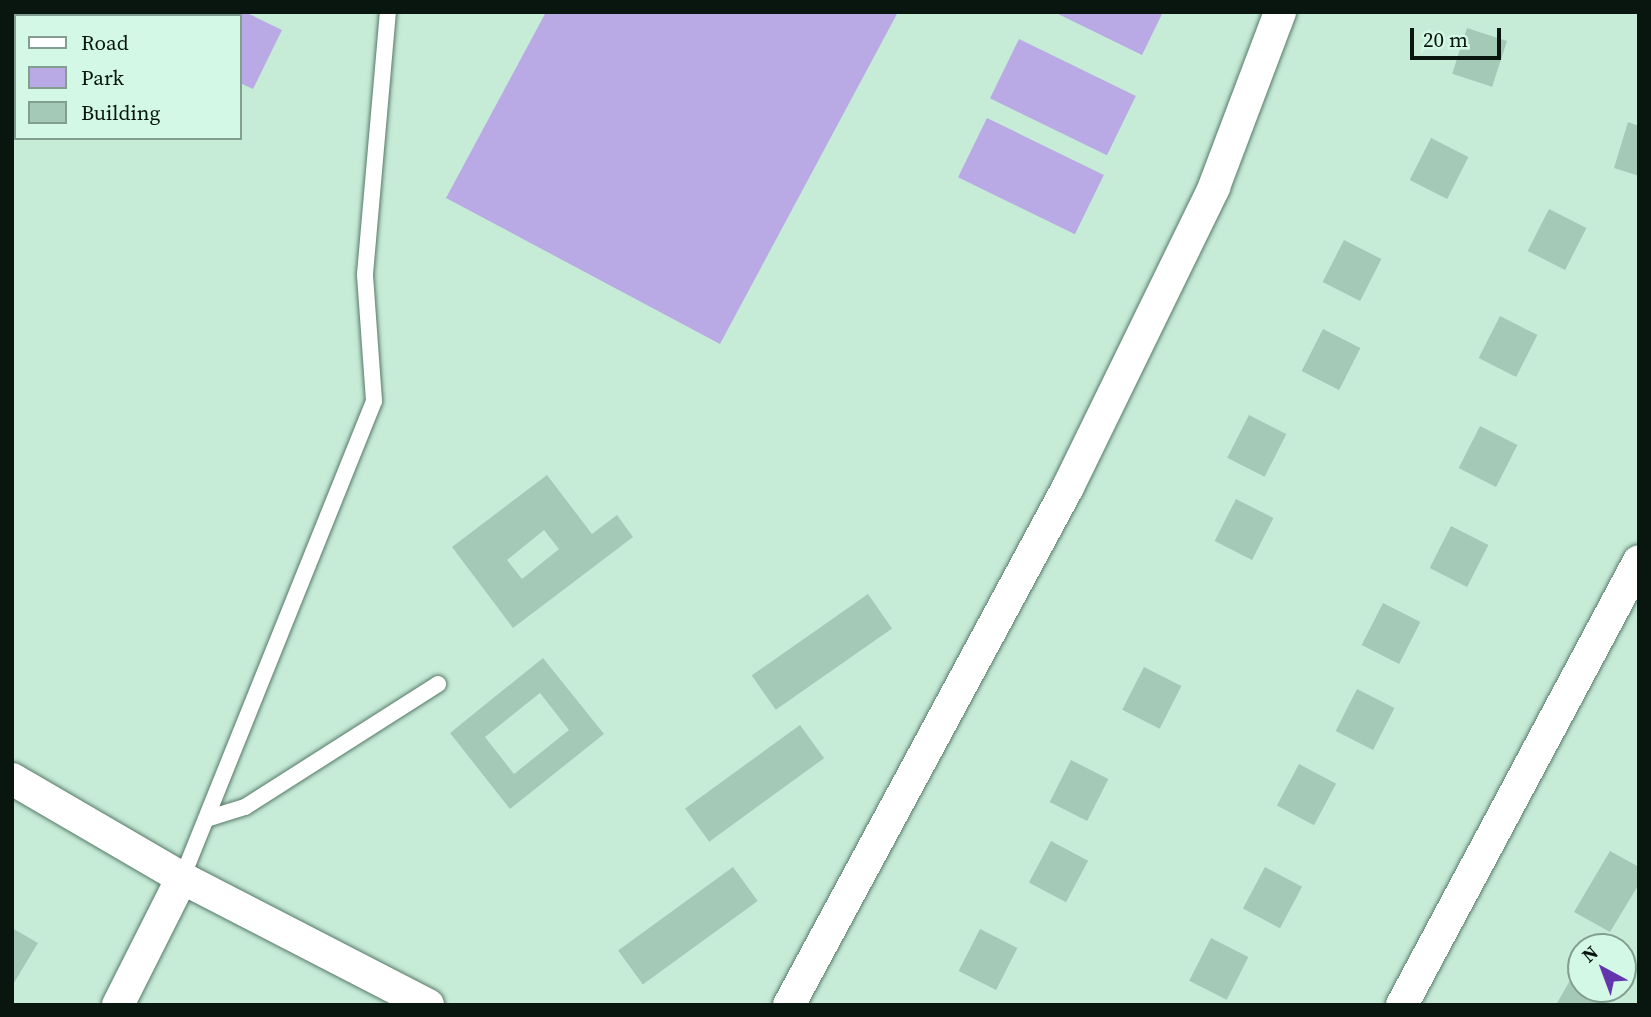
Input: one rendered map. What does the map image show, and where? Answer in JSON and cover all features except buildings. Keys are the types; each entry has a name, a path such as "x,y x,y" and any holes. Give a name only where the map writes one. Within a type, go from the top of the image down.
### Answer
{"street":[{"path":"789,1005 1068,487 1214,187 1280,12"},
{"path":"1402,1005 1639,561"},
{"path":"12,779 182,877 428,1005"},
{"path":"118,1005 182,877"}],"lane":[{"path":"182,877 374,401 365,274 388,12"},
{"path":"206,819 245,807 438,684"}],"green space":[{"path":"245,12 282,30 253,89 242,84 242,14 146,14"},
{"path":"546,12 898,12 720,344 446,198"},
{"path":"1054,12 1163,12 1142,55"},
{"path":"1019,39 1136,96 1107,155 990,98"},
{"path":"987,118 1104,175 1075,234 958,177"}]}
